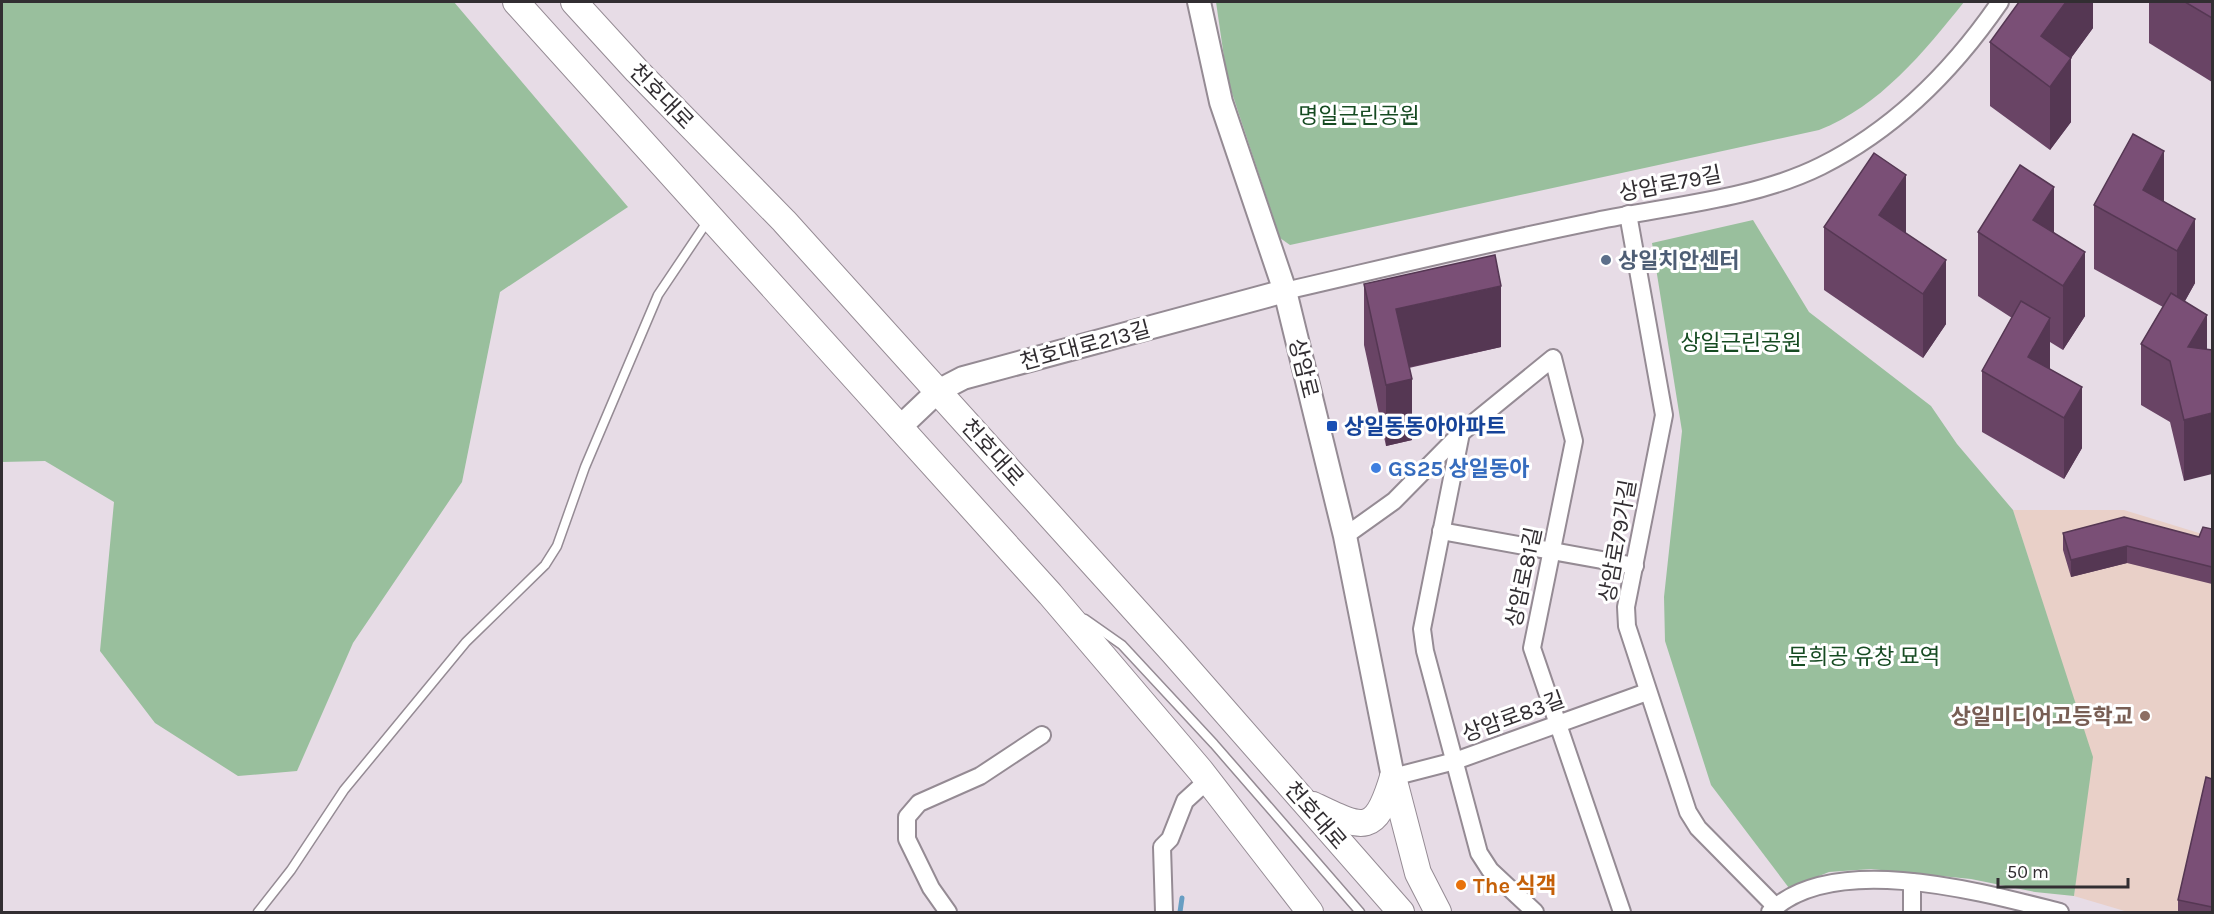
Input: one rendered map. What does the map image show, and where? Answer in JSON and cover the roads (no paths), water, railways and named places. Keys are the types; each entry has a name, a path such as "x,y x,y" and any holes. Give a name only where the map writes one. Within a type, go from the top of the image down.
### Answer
{"main road":[{"name":"천호대로","path":"516,2 1050,594 1208,780 1310,912"},
{"name":"천호대로","path":"574,2 784,221 1303,800 1399,912"},
{"name":"상암로","path":"1199,2 1221,102 1286,291 1346,536 1393,777"},
{"name":"천호대로213길","path":"899,428 938,391 963,378 1286,291"},
{"path":"1303,800 1353,825 1366,823 1377,817 1385,803 1393,777"},
{"path":"1393,777 1418,873 1438,912"}],"street":[{"name":"상암로79길","path":"1286,291 1628,214 1765,186 1820,167 1890,122 1924,93 1954,62 2000,2"},
{"name":"상암로79가길","path":"1628,214 1664,414 1626,607 1627,626 1688,813 1698,828 1773,910"},
{"name":"상암로81길","path":"1346,536 1394,501 1461,433 1553,358 1574,441 1532,648 1619,911"},
{"path":"1461,433 1422,629 1425,651 1479,853 1490,870 1535,912"},
{"path":"1441,531 1635,566"},
{"name":"상암로83길","path":"1393,777 1455,761 1647,692"},
{"path":"948,912 931,888 907,839 907,817 919,803 980,776 1042,735"},
{"path":"1164,912 1162,847 1170,839 1185,801 1208,780"},
{"path":"1170,839 1173,912"},
{"path":"1773,910 1815,887 1871,879 1912,882 1992,895 2060,912"},
{"path":"1912,882 1912,912"}],"lane":[{"path":"258,912 291,870 344,790 466,642 545,565 557,546 585,467 658,295 710,217"},
{"path":"1050,594 1122,645 1214,744 1360,912"}],"waterway":[{"path":"1180,912 1182,898"}],"place":[{"name":"상일치안센터","path":"1606,260"},
{"name":"상일동동아아파트","path":"1332,426"},
{"name":"GS25 상일동아","path":"1376,468"},
{"name":"상일미디어고등학교","path":"2145,716"},
{"name":"The 식객","path":"1461,885"}],"park label":[{"name":"명일근린공원","path":"1359,115"},
{"name":"상일근린공원","path":"1741,342"},
{"name":"문희공 유창 묘역","path":"1864,656"}]}
